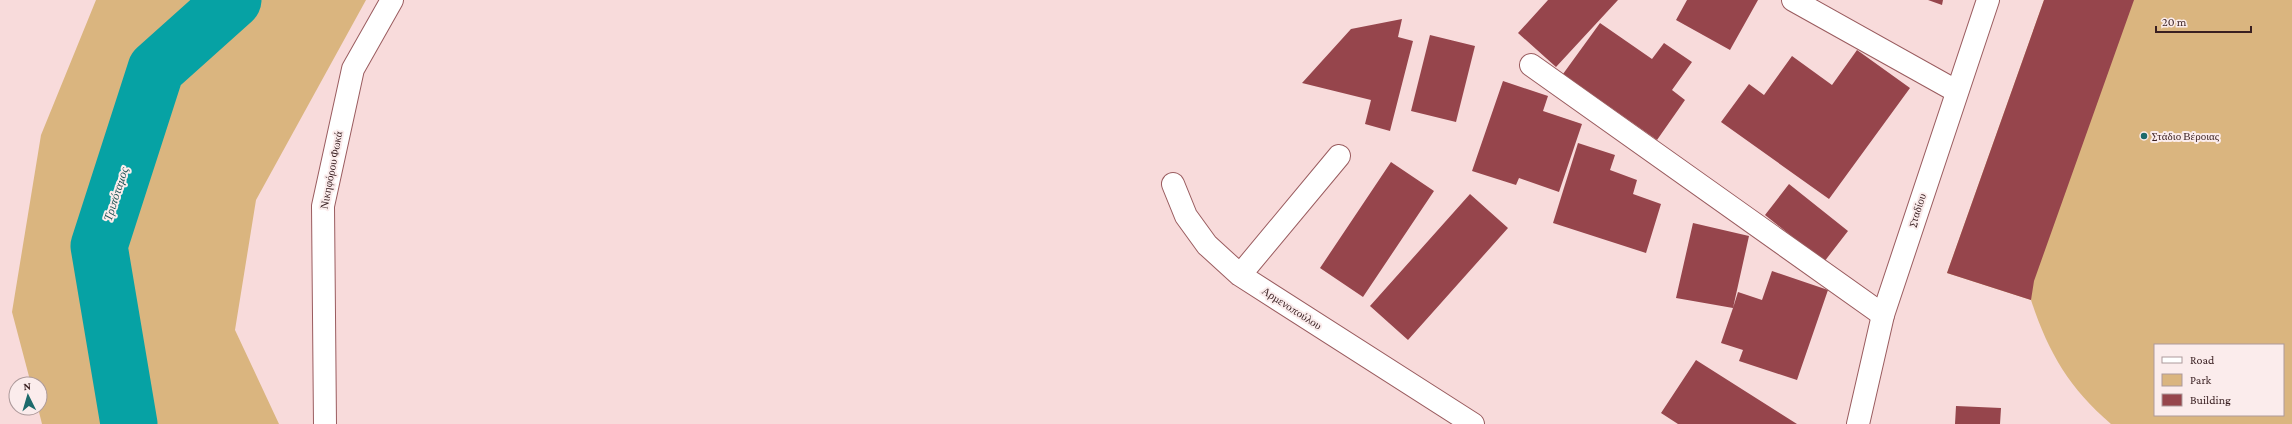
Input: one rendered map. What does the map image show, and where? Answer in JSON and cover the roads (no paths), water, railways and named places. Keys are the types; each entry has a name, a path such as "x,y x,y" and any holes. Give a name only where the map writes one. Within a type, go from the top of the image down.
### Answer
{"street":[{"name":"Νικηφόρου Φωκά","path":"325,424 322,206 353,69 392,0"},
{"path":"1793,0 1956,91"},
{"name":"Σταδίου","path":"1858,424 1883,314 1956,91 1988,0"},
{"path":"1531,65 1883,314"},
{"path":"1240,275 1339,156"},
{"name":"Αρμενοπούλου","path":"1173,184 1186,216 1208,245 1240,275 1473,424"}],"waterway":[{"name":"Τριπόταμος","path":"129,424 99,246 156,69 233,0"}],"place":[{"name":"Στάδιο Βέροιας","path":"2144,136"}]}
